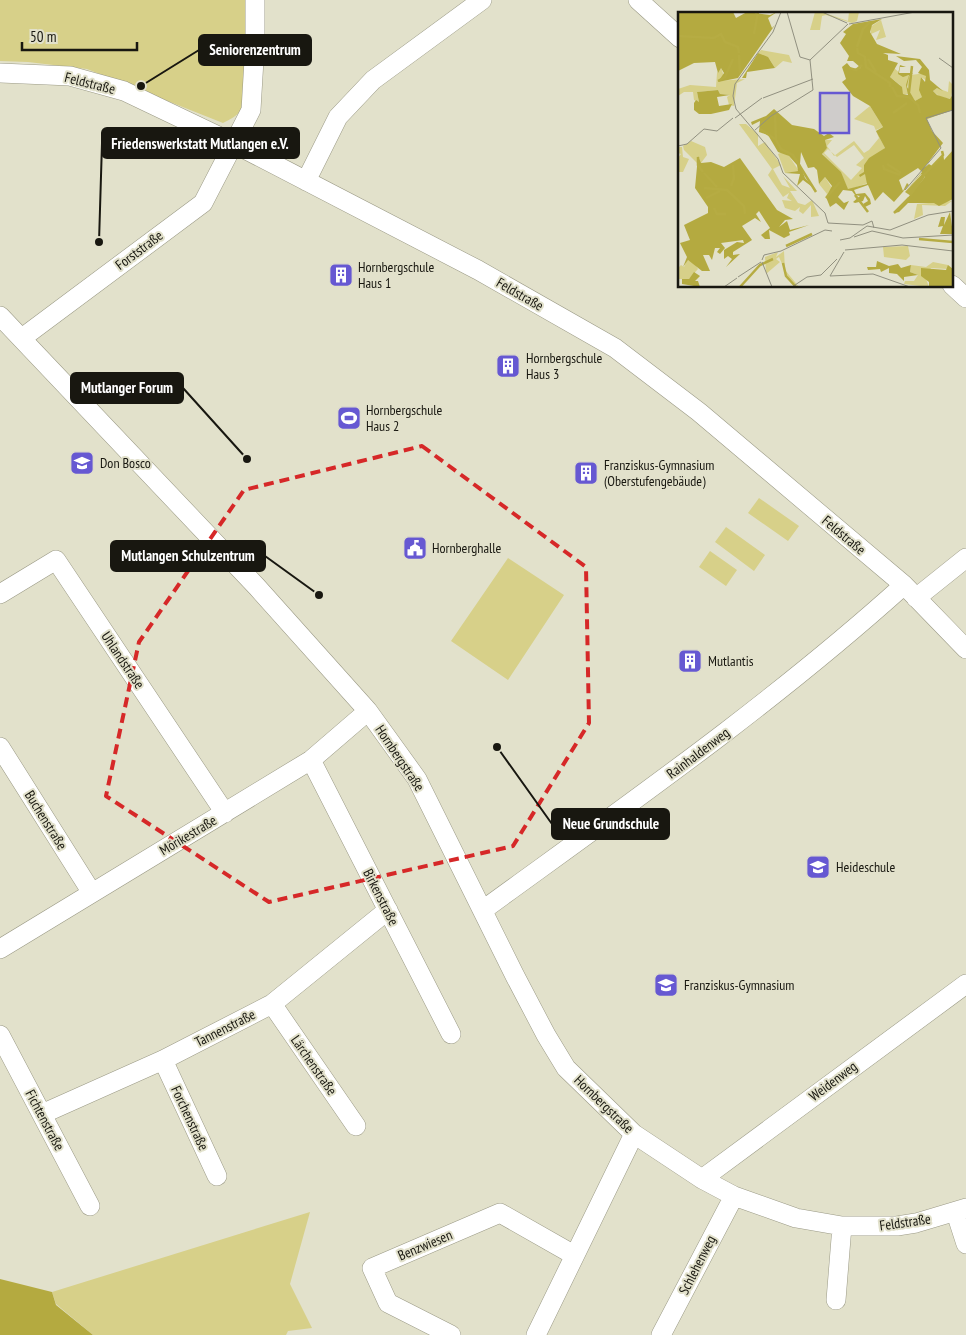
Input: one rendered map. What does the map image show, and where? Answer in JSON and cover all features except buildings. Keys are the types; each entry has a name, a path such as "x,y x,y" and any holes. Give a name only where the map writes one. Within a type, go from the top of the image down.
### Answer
{"street":[{"name":"Forststraße","path":"8,328 203,203 251,110 255,43 254,0"},
{"path":"306,181 338,117 373,80 482,0"},
{"path":"638,0 678,36"},
{"name":"Feldstraße","path":"0,73 70,76 96,82 124,92 235,144 478,270 615,348 700,412 910,591 966,649"},
{"path":"954,287 966,298"},
{"name":"Hornbergstraße","path":"8,328 257,587 368,711 417,779 546,1035 566,1068 634,1134 702,1179 734,1196 764,1208"},
{"name":"Rainhaldenweg","path":"483,910 644,793 910,591 966,558"},
{"name":"Uhlandstraße","path":"0,594 56,560 225,813"},
{"name":"Mörikestraße","path":"0,949 311,760 368,711"},
{"name":"Buchenstraße","path":"0,746 92,893"},
{"name":"Birkenstraße","path":"311,760 451,1034"},
{"name":"Tannenstraße","path":"42,1114 163,1060 272,1004 388,910"},
{"name":"Weidenweg","path":"702,1179 966,984"},
{"name":"Lärchenstraße","path":"272,1004 356,1126"},
{"name":"Fichtenstraße","path":"0,1035 90,1206"},
{"name":"Forchenstraße","path":"163,1060 217,1176"},
{"path":"536,1335 634,1134"},
{"name":"Schlehenweg","path":"661,1335 734,1196"},
{"name":"Feldstraße","path":"764,1208 796,1218 842,1226 897,1226 961,1210"},
{"path":"961,1210 966,1244"},
{"name":"Benzwiesen","path":"452,1335 388,1303 372,1268 500,1213 574,1255"},
{"path":"836,1300 842,1226"}],"highlighted area":[{"path":"422,446 586,567 589,723 513,846 269,902 106,796 139,642 244,490"}],"shaded area":[{"path":"0,0 247,0 246,73 244,101 241,109 236,116 223,123 87,69 28,62 0,61"},
{"path":"759,498 799,526 788,541 748,513"},
{"path":"726,527 765,555 754,571 715,542"},
{"path":"710,551 737,570 726,586 699,567"},
{"path":"508,558 564,595 508,680 451,641"},
{"path":"310,1212 290,1284 312,1328 288,1331 286,1335 93,1335 56,1304 52,1292"},
{"path":"0,1279 52,1292 56,1305 93,1335 0,1335"}],"place":[{"name":"Seniorenzentrum","path":"141,86"},
{"name":"Friedenswerkstatt Mutlangen e.V.","path":"99,242"},
{"name":"Hornbergschule Haus 1","path":"341,275"},
{"name":"Hornbergschule Haus 3","path":"508,366"},
{"name":"Hornbergschule Haus 2","path":"349,418"},
{"name":"Mutlanger Forum","path":"247,459"},
{"name":"Don Bosco","path":"82,463"},
{"name":"Franziskus-Gymnasium (Oberstufengebäude)","path":"586,473"},
{"name":"Hornberghalle","path":"415,548"},
{"name":"Mutlangen Schulzentrum","path":"319,595"},
{"name":"Mutlantis","path":"690,661"},
{"name":"Neue Grundschule","path":"497,747"},
{"name":"Heideschule","path":"818,867"},
{"name":"Franziskus-Gymnasium","path":"666,985"}]}
